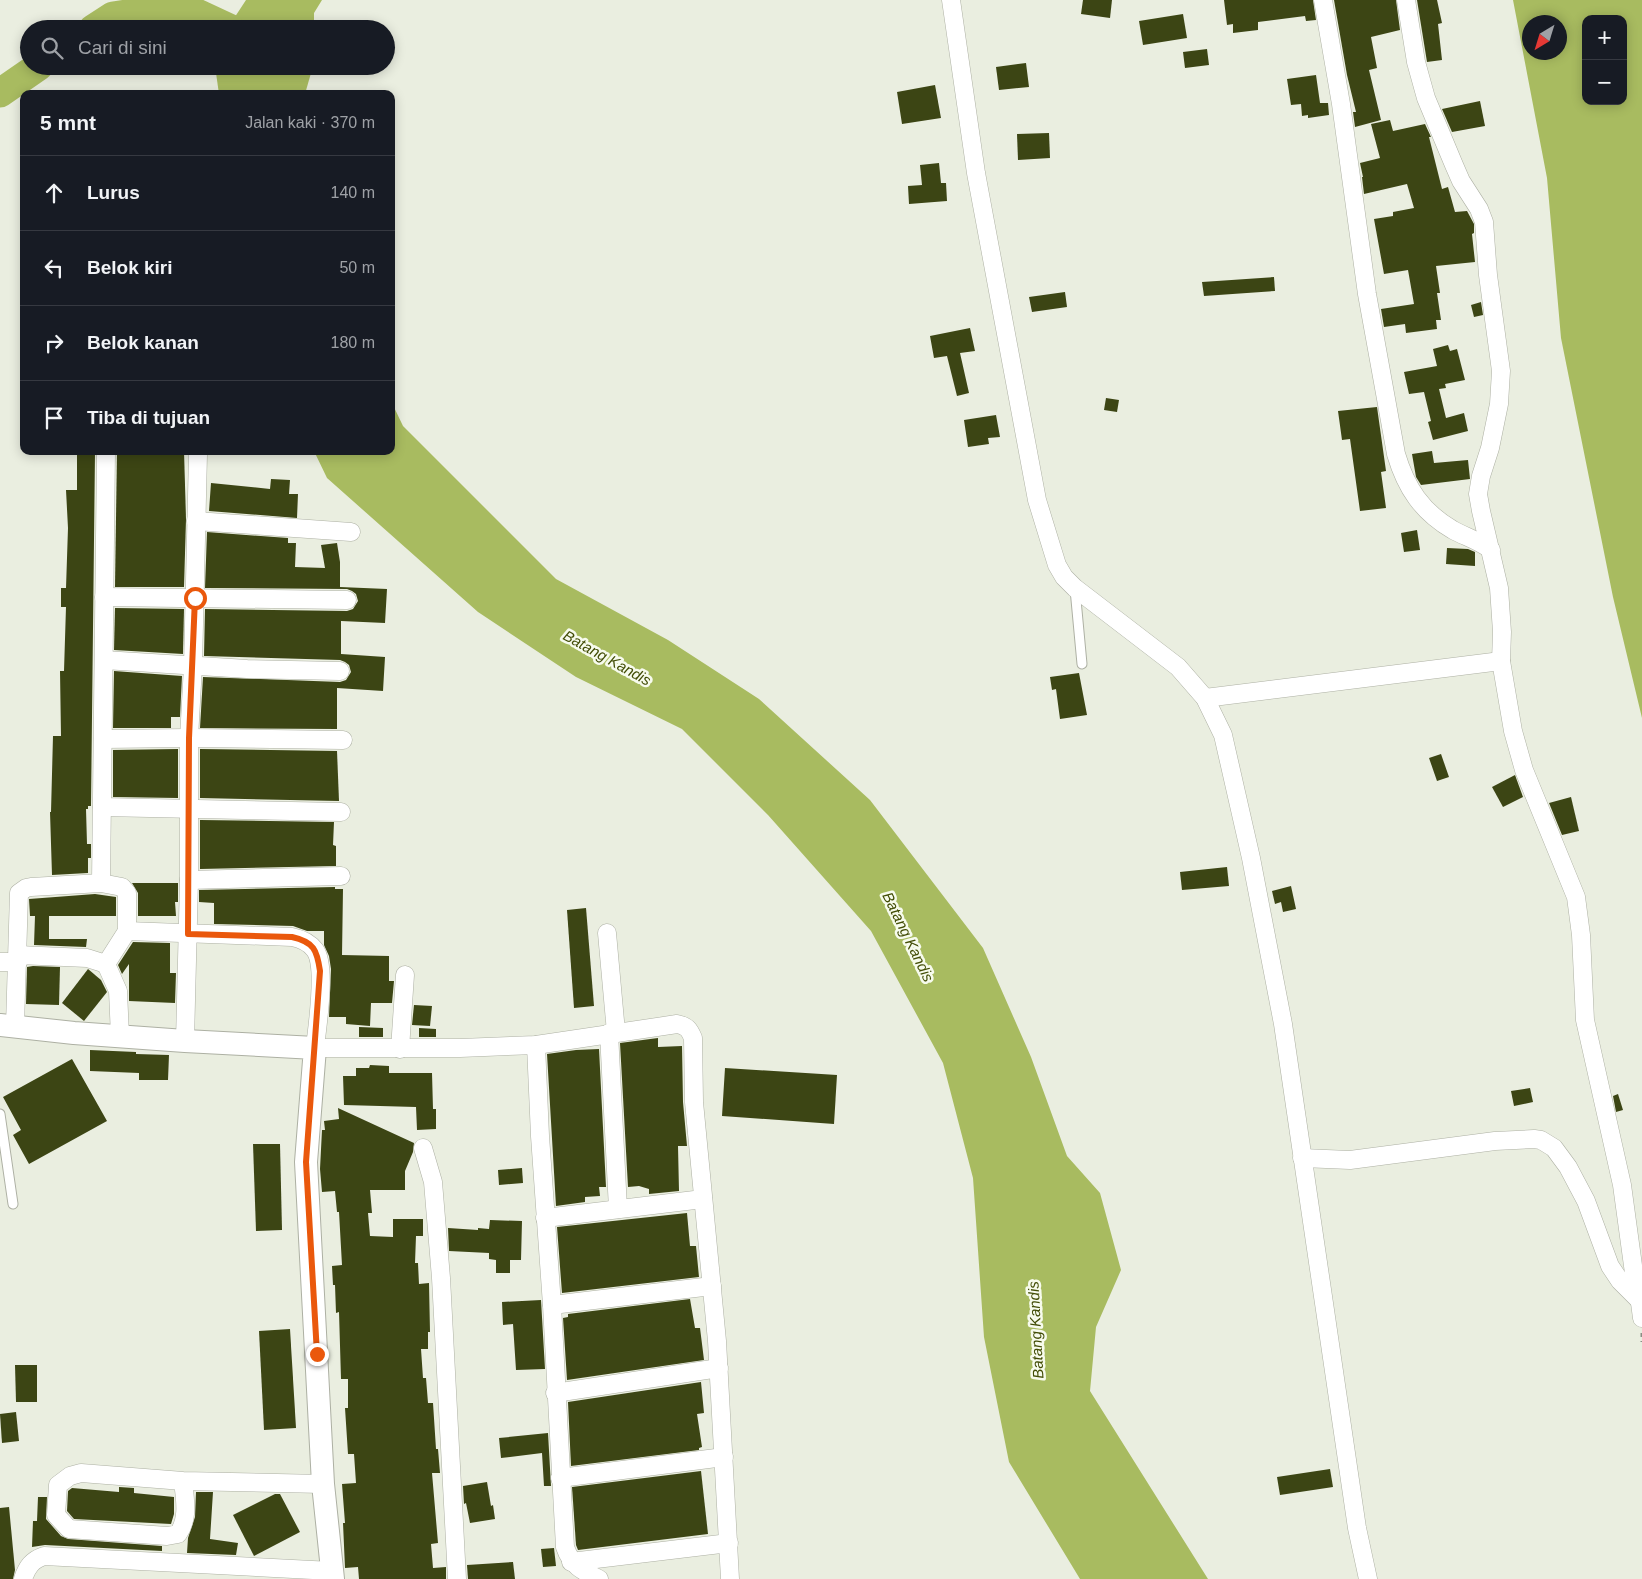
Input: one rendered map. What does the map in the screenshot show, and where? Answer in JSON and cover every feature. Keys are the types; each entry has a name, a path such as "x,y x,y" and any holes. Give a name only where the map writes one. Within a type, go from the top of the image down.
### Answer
{"street":[{"path":"951,0 976,173 1037,500 1057,566 1075,588 1178,667 1205,698 1224,735 1283,1024 1357,1528 1368,1579"},
{"path":"1323,0 1341,104 1368,294 1396,454 1403,476 1412,494 1439,520 1453,530 1484,544 1491,550"},
{"path":"1406,0 1416,62 1426,98 1461,181 1479,209 1484,222 1488,275 1501,371 1499,404 1478,494 1499,588 1502,632 1501,661 1513,731 1524,770 1576,897 1581,935 1585,1020 1622,1185 1641,1310"},
{"path":"101,883 106,455"},
{"path":"186,1041 189,738 193,666 198,455"},
{"path":"196,521 351,532"},
{"path":"104,597 347,600"},
{"path":"104,660 247,669 340,671"},
{"path":"1205,698 1501,661"},
{"path":"104,739 343,740"},
{"path":"102,807 341,812"},
{"path":"189,880 341,876"},
{"path":"106,964 127,931 128,898 126,890 116,885 101,883 31,887 22,890 18,898 18,958 8,1025 186,1041 315,1048 400,1049 536,1045 613,1032 677,1024 685,1025 690,1030 693,1038 694,1102 719,1368 730,1579"},
{"path":"23,1579 32,1562 44,1556 333,1575 323,1484 306,1162 320,971 317,952 310,943 292,937 127,931"},
{"path":"607,933 613,1032 618,1209"},
{"path":"0,962 18,958 87,958 106,964 118,991 120,1036"},
{"path":"400,1049 405,975"},
{"path":"536,1045 565,1548 571,1562 599,1579"},
{"path":"1302,1158 1350,1160 1494,1141 1541,1140 1554,1148 1568,1167 1586,1202 1610,1266 1641,1310"},
{"path":"423,1148 433,1182 457,1579"},
{"path":"545,1218 703,1199"},
{"path":"552,1305 712,1286"},
{"path":"555,1393 719,1368"},
{"path":"560,1478 724,1457"},
{"path":"183,1481 185,1516 183,1527 178,1534 167,1536 69,1529 56,1515 58,1485 70,1476 81,1473 183,1481 323,1484"},
{"path":"571,1562 729,1543"}],"lane":[{"path":"1075,588 1082,664"},
{"path":"0,1114 13,1204"}],"water":[{"path":"246,0 322,0 314,13 314,20 233,20"},
{"path":"1513,0 1642,0 1642,718 1613,597 1561,338 1547,178 1524,60 1567,60 1567,15 1522,15 1522,47"},
{"path":"216,75 310,75 306,90 218,90"},
{"name":"Batang Kandis","path":"395,409 403,426 556,579 668,640 759,699 870,800 983,948 1031,1057 1067,1156 1100,1193 1121,1270 1096,1327 1090,1391 1208,1579 1080,1579 1009,1462 984,1337 973,1178 943,1063 871,931 768,815 682,729 576,677 478,612 327,478 316,455 395,455"}],"building":[{"path":"1083,0 1112,0 1110,18 1081,14"},
{"path":"1224,0 1313,0 1316,20 1306,21 1305,16 1258,22 1258,30 1233,33 1233,24 1227,25"},
{"path":"1334,0 1396,0 1400,30 1371,37 1377,68 1369,70 1381,120 1355,127 1353,112 1356,112 1347,75"},
{"path":"1417,0 1437,0 1442,23 1438,24 1442,60 1427,62"},
{"path":"1183,14 1187,38 1143,45 1139,21"},
{"path":"1207,49 1209,65 1185,68 1183,52"},
{"path":"1026,63 1029,87 999,90 996,67"},
{"path":"1316,75 1320,103 1328,103 1329,115 1308,118 1308,115 1302,116 1301,104 1291,105 1287,79"},
{"path":"935,85 941,118 902,124 897,92"},
{"path":"1480,101 1485,126 1452,132 1442,109"},
{"path":"1390,120 1393,131 1425,124 1431,137 1429,137 1442,189 1448,187 1455,212 1467,211 1474,224 1474,233 1472,234 1475,262 1436,266 1441,320 1436,320 1437,329 1406,333 1405,324 1384,327 1381,309 1414,304 1408,270 1384,274 1374,219 1393,216 1393,212 1414,208 1407,184 1364,194 1360,163 1380,158 1371,124"},
{"path":"1049,133 1050,158 1018,160 1017,134"},
{"path":"939,163 941,183 946,183 947,201 909,204 908,186 922,185 920,165"},
{"path":"1274,277 1275,291 1204,296 1202,282"},
{"path":"1065,292 1067,307 1032,312 1029,297"},
{"path":"1481,302 1483,315 1474,317 1471,305"},
{"path":"970,328 975,351 960,353 969,393 957,396 947,356 934,358 930,336"},
{"path":"1448,345 1450,351 1457,349 1465,380 1445,384 1446,388 1439,389 1446,418 1464,413 1468,431 1433,440 1428,422 1431,421 1424,392 1409,394 1404,372 1437,366 1433,349"},
{"path":"1106,398 1119,400 1117,412 1104,410"},
{"path":"1377,407 1386,471 1381,472 1386,508 1360,511 1350,439 1342,440 1338,411"},
{"path":"996,415 1000,437 988,438 989,444 968,447 964,420"},
{"path":"1432,451 1434,463 1468,460 1470,479 1421,485 1416,477 1412,454"},
{"path":"77,455 95,455 91,806 88,806 88,809 86,809 87,844 91,844 91,858 88,858 88,873 52,875 50,812 53,736 61,736 60,671 64,671 66,607 61,607 61,588 66,588 68,528 66,490 77,490"},
{"path":"117,455 184,455 186,519 184,587 115,587"},
{"path":"271,479 290,480 289,494 298,494 297,518 209,511 211,483 270,489"},
{"path":"1417,530 1420,550 1404,552 1401,533"},
{"path":"207,532 288,538 288,543 296,543 295,567 325,568 321,545 337,543 340,562 340,587 387,589 385,623 341,621 341,654 385,657 383,691 337,688 337,729 200,728 203,677 340,682 346,680 351,672 349,665 340,660 204,656 205,609 347,611 353,609 358,601 356,594 347,589 205,588"},
{"path":"1447,548 1468,549 1475,552 1475,566 1446,564"},
{"path":"115,608 184,609 183,654 114,650"},
{"path":"114,671 182,676 180,717 171,717 171,728 113,728"},
{"path":"1079,673 1087,715 1060,719 1056,689 1052,690 1050,677"},
{"path":"178,749 178,798 113,797 113,750"},
{"path":"200,749 337,751 339,801 200,798"},
{"path":"1441,754 1449,777 1437,781 1429,758"},
{"path":"1515,775 1523,797 1503,807 1492,787"},
{"path":"1571,797 1579,831 1562,835 1549,803"},
{"path":"200,820 334,822 333,845 336,846 336,866 200,869"},
{"path":"1227,867 1229,886 1182,890 1180,872"},
{"path":"132,883 178,883 178,902 175,902 176,916 138,916 138,893"},
{"path":"1291,886 1296,909 1283,912 1281,902 1275,904 1272,891"},
{"path":"335,887 335,889 343,889 342,955 389,956 389,981 394,981 392,1003 371,1003 370,1026 346,1024 346,1017 329,1017 331,969 329,956 324,945 324,931 307,931 293,926 214,924 214,903 199,902 199,890"},
{"path":"95,894 116,897 116,916 49,916 49,939 87,939 86,947 34,945 35,916 30,916 29,899"},
{"path":"586,908 594,1006 574,1008 567,910"},
{"path":"133,942 170,943 170,973 176,973 175,1003 129,1001 129,964 122,974 118,965"},
{"path":"27,967 60,967 59,1005 26,1004"},
{"path":"88,969 101,980 107,992 84,1021 62,1003"},
{"path":"414,1005 432,1006 430,1026 412,1025"},
{"path":"359,1027 383,1028 383,1037 359,1037"},
{"path":"419,1028 436,1029 436,1037 419,1037"},
{"path":"658,1038 658,1047 682,1046 683,1102 687,1146 678,1146 679,1191 649,1194 649,1189 639,1186 628,1187 620,1043"},
{"path":"599,1049 606,1187 599,1187 600,1196 585,1197 585,1202 556,1206 547,1054"},
{"path":"90,1050 169,1055 168,1080 139,1080 139,1073 90,1071"},
{"path":"72,1059 107,1121 29,1164 13,1135 21,1130 3,1097"},
{"path":"370,1065 389,1066 389,1073 432,1073 433,1109 436,1109 436,1129 417,1130 416,1107 344,1105 343,1076 356,1076 356,1068 369,1068"},
{"path":"725,1068 837,1075 834,1124 722,1116"},
{"path":"1530,1088 1533,1102 1514,1106 1511,1091"},
{"path":"1618,1094 1623,1110 1616,1112 1613,1096"},
{"path":"338,1108 414,1143 413,1152 405,1171 405,1190 370,1190 372,1213 368,1213 370,1236 393,1237 393,1219 423,1219 423,1236 416,1236 415,1263 418,1263 419,1284 429,1283 430,1332 428,1332 428,1349 421,1349 423,1378 426,1378 428,1403 433,1403 436,1449 438,1449 440,1473 432,1473 438,1543 431,1544 433,1568 446,1567 446,1579 359,1579 358,1567 345,1568 343,1523 345,1523 342,1484 356,1483 354,1454 348,1454 345,1408 348,1408 348,1379 341,1379 339,1312 336,1313 335,1285 333,1285 332,1266 342,1265 339,1212 337,1212 335,1191 322,1192 320,1169 322,1130 325,1130 324,1121 339,1119"},
{"path":"253,1144 280,1144 282,1230 256,1231"},
{"path":"522,1168 523,1183 499,1185 498,1170"},
{"path":"687,1213 690,1246 696,1246 699,1277 562,1293 557,1227"},
{"path":"490,1220 522,1221 521,1260 510,1260 510,1273 496,1273 496,1260 489,1259 489,1253 449,1251 448,1228 489,1229"},
{"path":"690,1299 695,1328 700,1328 704,1360 567,1380 563,1318 568,1317 568,1314"},
{"path":"541,1300 545,1369 516,1370 513,1324 503,1325 502,1302"},
{"path":"290,1329 296,1428 264,1430 259,1331"},
{"path":"15,1365 37,1365 37,1402 16,1402"},
{"path":"701,1382 704,1413 697,1414 702,1447 699,1450 571,1466 568,1402"},
{"path":"16,1412 19,1441 2,1443 0,1414"},
{"path":"548,1433 551,1486 544,1486 542,1453 501,1458 499,1438"},
{"path":"1330,1469 1333,1487 1280,1495 1277,1477"},
{"path":"701,1471 708,1534 578,1550 576,1545 572,1487"},
{"path":"487,1482 495,1519 470,1523 466,1503 464,1504 463,1486"},
{"path":"119,1487 134,1488 134,1493 174,1497 174,1514 171,1524 74,1519 67,1511 68,1491 72,1488 119,1492"},
{"path":"196,1492 213,1492 210,1539 238,1543 236,1555 187,1553 188,1538 195,1517"},
{"path":"275,1494 280,1494 300,1532 254,1556 233,1515"},
{"path":"38,1497 47,1497 46,1519 61,1536 68,1539 162,1546 162,1551 45,1545 32,1547 33,1521 37,1521"},
{"path":"9,1507 15,1570 13,1579 0,1579 0,1508"},
{"path":"554,1548 556,1566 543,1567 541,1549"},
{"path":"513,1562 515,1579 468,1579 467,1565"}],"waterway":[{"path":"107,20 113,16 182,6 212,20"},
{"path":"0,93 26,75"}],"route":[{"path":"195,598 189,738 188,934 292,937 310,943 317,952 320,971 320,993 306,1162 317,1354"}]}
